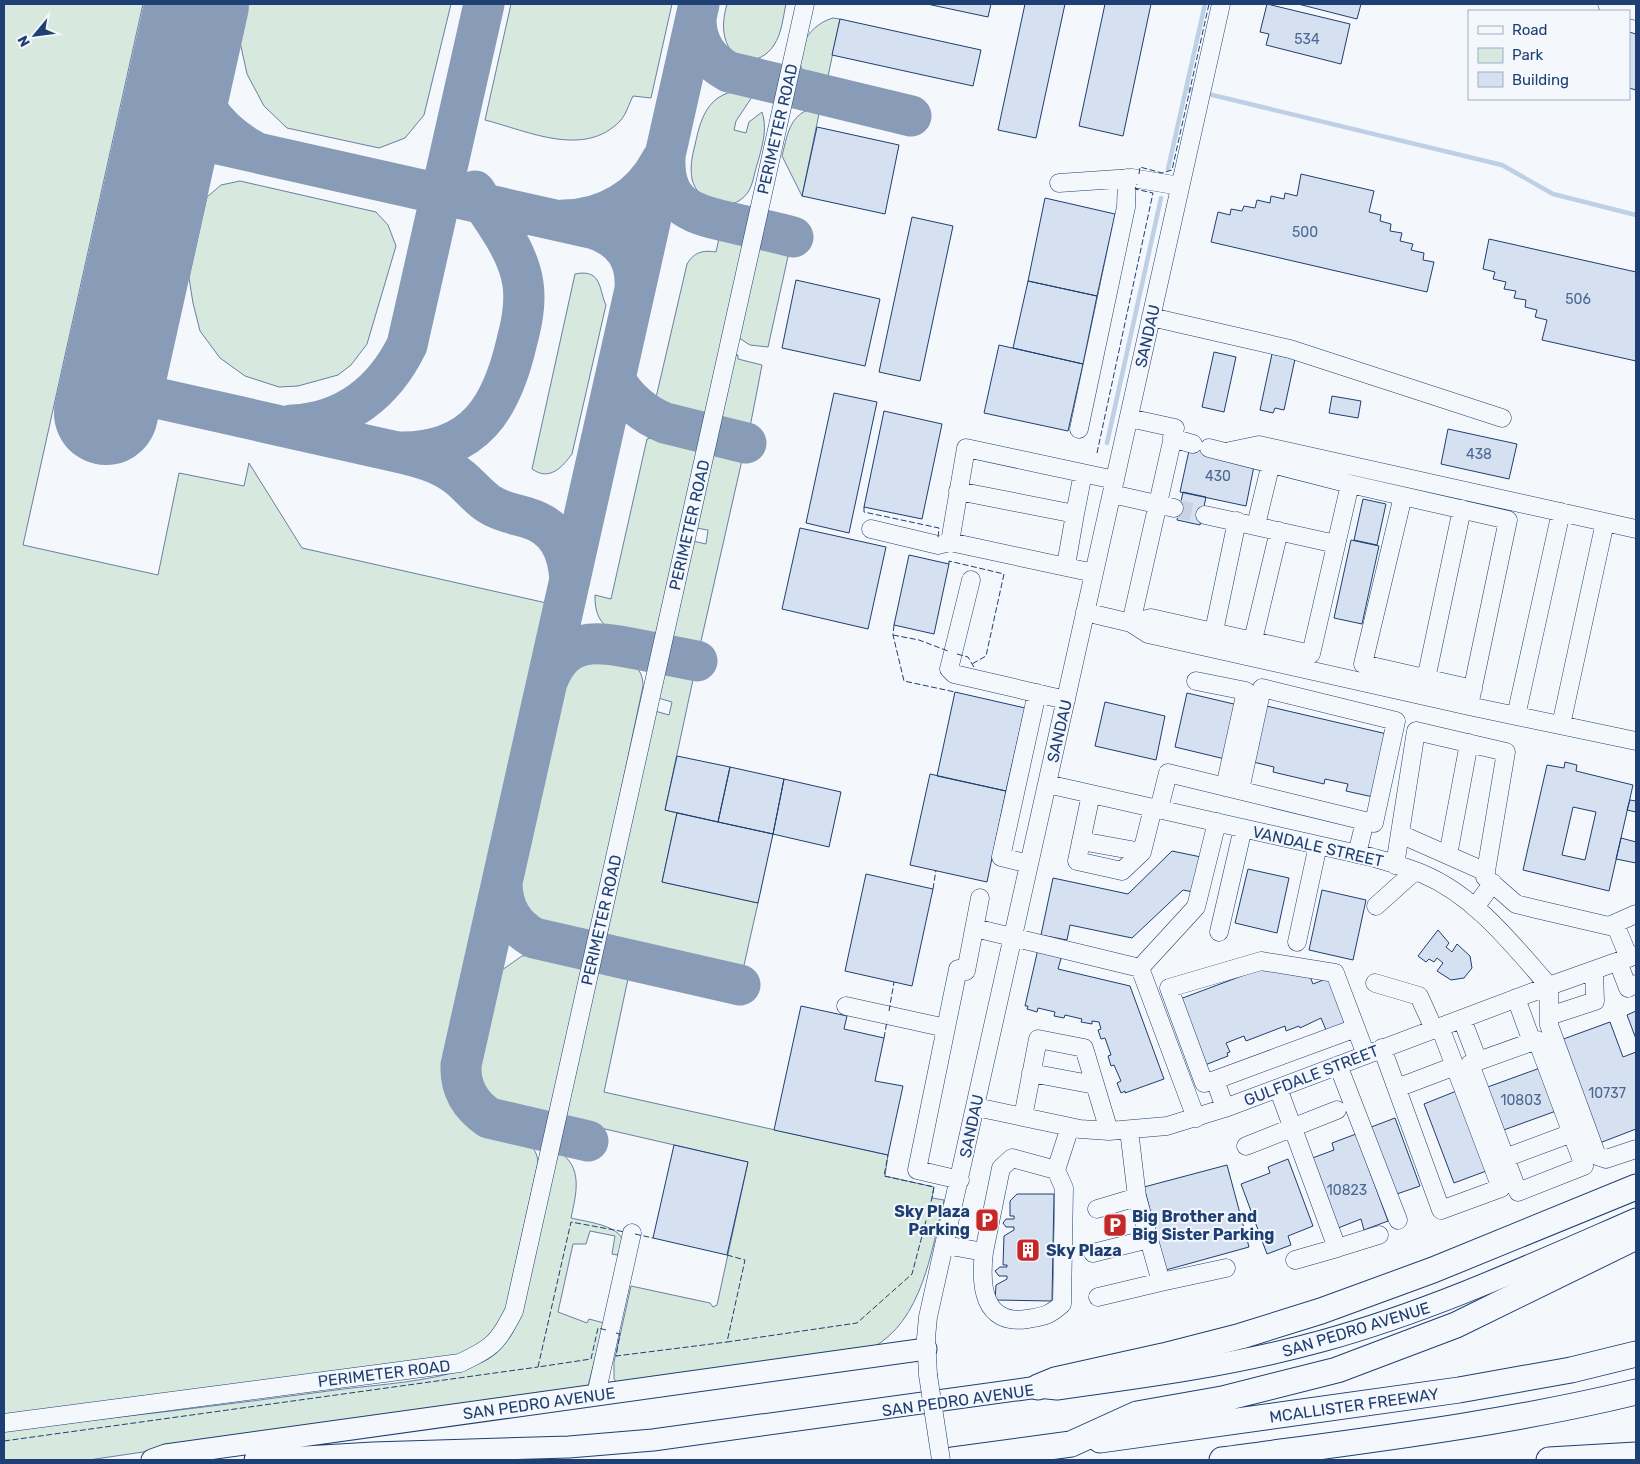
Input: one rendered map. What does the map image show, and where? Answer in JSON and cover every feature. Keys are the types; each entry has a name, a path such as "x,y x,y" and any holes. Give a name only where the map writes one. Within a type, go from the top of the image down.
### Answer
{"highway":[{"path":"1038,1387 1055,1380 1212,1344 1320,1311 1433,1270 1636,1187"},
{"path":"1071,1444 1137,1414 1201,1404 1296,1381 1390,1352 1510,1300 1636,1237"},
{"name":"MCALLISTER FREEWAY","path":"953,1460 1459,1390 1571,1370 1636,1354"},
{"path":"1222,1460 1476,1424 1558,1410 1636,1392"},
{"path":"1549,1460 1636,1455"}],"main road":[{"name":"SAN PEDRO AVENUE","path":"255,1460 346,1454 549,1448 634,1442 754,1428 1038,1387 1057,1389 1184,1371 1251,1359 1322,1341 1452,1298 1636,1219"},
{"name":"SAN PEDRO AVENUE","path":"152,1460 166,1455 926,1350"}],"street":[{"name":"PERIMETER ROAD","path":"4,1423 460,1363 487,1351 502,1335 514,1311 805,4"},
{"name":"SANDAU","path":"941,1460 928,1375 926,1350 928,1317 1221,4"},
{"path":"1607,4 1636,11"},
{"path":"1079,429 1126,207 1127,178"},
{"path":"1059,183 1127,178 1180,186"},
{"path":"1152,317 1290,349 1502,418"},
{"path":"1129,418 1174,428 1166,506 1132,623"},
{"path":"1172,438 1350,484 1508,520"},
{"path":"1227,452 1259,445 1636,529"},
{"path":"950,542 966,448 1083,473 1114,487 1166,506"},
{"path":"1256,526 1271,463"},
{"path":"1066,565 1083,473"},
{"path":"1132,623 1151,618 1311,654 1350,484"},
{"path":"958,491 1075,514"},
{"path":"1403,496 1363,664 1473,689"},
{"path":"1469,706 1513,501"},
{"path":"1426,678 1462,509"},
{"path":"1516,716 1561,512"},
{"path":"1205,515 1336,544"},
{"path":"1214,631 1237,521"},
{"path":"1561,725 1605,522"},
{"path":"871,529 938,545 950,542 1066,565 1094,573"},
{"path":"1253,640 1279,531"},
{"path":"971,580 949,669 954,674 1066,700"},
{"path":"1085,612 1132,623 1148,634 1469,706 1636,741"},
{"path":"1196,680 1246,691 1232,788"},
{"path":"1091,794 1077,861 1122,871 1142,852 1168,773 1374,823 1396,721 1262,688 1232,788"},
{"path":"1029,864 1001,858 1037,693"},
{"path":"1395,865 1416,730 1506,752 1489,878 1475,907"},
{"path":"1448,855 1469,743"},
{"name":"VANDALE STREET","path":"1047,784 1357,854 1415,871 1446,886 1475,907 1549,986"},
{"path":"1357,854 1365,821"},
{"path":"1140,968 1196,907 1217,822"},
{"path":"1220,932 1243,828"},
{"path":"1400,834 1448,855 1489,878 1516,904 1609,926 1636,914"},
{"path":"1297,942 1318,845"},
{"path":"1376,906 1415,871"},
{"path":"960,1180 917,1170 958,969 966,971 980,898"},
{"path":"1615,924 1628,959 1628,988 1636,984"},
{"path":"974,928 1140,968"},
{"name":"GULFDALE STREET","path":"976,1107 1070,1127 1109,1131 1168,1126 1225,1108 1516,998 1628,959"},
{"path":"1356,1028 1204,1083 1169,988 1261,961 1335,973 1356,1028 1374,1052 1396,1088 1441,1210 1501,1188 1455,1066 1419,996 1375,983"},
{"path":"1140,968 1196,1118"},
{"path":"1549,1016 1595,1001 1594,971"},
{"path":"1549,986 1549,1025 1597,1156 1606,1159 1636,1149"},
{"path":"1516,998 1532,1042"},
{"path":"846,1006 946,1028"},
{"path":"1462,1018 1478,1061"},
{"path":"1023,1117 1038,1039 1084,1048 1109,1131"},
{"path":"1537,1040 1584,1166 1518,1192 1470,1064 1532,1042 1537,1040"},
{"path":"1338,1065 1398,1220"},
{"path":"1396,1088 1455,1066"},
{"path":"1031,1073 1095,1084"},
{"path":"1215,1080 1225,1108"},
{"path":"1278,1088 1337,1248"},
{"path":"1246,1146 1337,1110"},
{"path":"1056,1170 1012,1158 1001,1168 982,1271 984,1294 994,1313 1013,1321 1050,1315 1062,1304 1064,1188 1056,1170 1070,1127"},
{"path":"1129,1130 1137,1197 1161,1282"},
{"path":"1505,1158 1572,1133"},
{"path":"1097,1209 1137,1197"},
{"path":"596,1395 632,1234"},
{"path":"1295,1260 1379,1234"},
{"path":"1093,1254 1149,1239"},
{"path":"945,1245 984,1252"},
{"path":"1098,1297 1226,1268"}],"green space":[{"path":"4,4 143,4 23,545 158,575 179,473 244,486 249,463 302,548 551,604 448,1060 448,1073 453,1097 465,1117 484,1132 532,1147 538,1162 504,1317 492,1337 453,1359 4,1417"},
{"path":"248,4 451,4 424,115 405,138 379,148 287,128 264,106 247,74 240,42"},
{"path":"511,4 672,4 651,98 633,96 621,120 607,132 591,138 556,139 485,120"},
{"path":"727,4 786,4 779,35 768,52 761,57 747,60 734,53 729,47 724,34"},
{"path":"833,18 840,19 827,81 802,70 800,53 802,45 811,31"},
{"path":"738,91 752,97 736,121 734,130 746,133 749,122 762,112 764,136 761,152 753,181 747,193 737,202 726,206 713,204 702,196 694,185 691,175 692,157 699,127 707,110 719,97"},
{"path":"811,109 820,109 802,196 782,156 793,121"},
{"path":"240,181 376,212 388,225 396,246 367,344 351,365 338,375 298,386 279,387 245,376 220,358 200,331 189,278 207,197 221,185"},
{"path":"720,234 744,240 704,422 664,411 655,402 687,264 696,254 707,251 716,252"},
{"path":"759,246 780,248 789,252 768,347 750,345 739,338"},
{"path":"575,274 591,274 595,278 606,305 572,454 555,471 545,474 532,469"},
{"path":"735,355 738,355 738,359 762,365 750,427 744,430 720,425"},
{"path":"662,435 699,444 655,637 649,640 618,632 604,624 596,608 595,595 611,599 647,439"},
{"path":"715,448 739,454 742,460 699,650 679,646 672,637 693,541 706,544 708,530 696,528"},
{"path":"600,657 623,661 635,666 642,677 643,686 592,927 589,937 584,938 549,929 530,920 523,912 517,888 561,687 572,670 581,662"},
{"path":"664,669 694,675 665,810 677,813 662,882 758,903 742,974 614,945 608,938 607,933 655,711 669,715 672,702 658,698"},
{"path":"542,954 584,963 550,1119 506,1109 492,1103 481,1092 475,1072 494,986 502,970 522,956"},
{"path":"598,967 629,974 604,1092 888,1155 885,1176 934,1187 932,1198 944,1200 929,1262 914,1302 903,1320 889,1336 872,1348 617,1383 614,1379 614,1362 631,1286 710,1303 713,1307 717,1305 748,1162 592,1126 565,1122"},
{"path":"558,1151 566,1157 575,1173 576,1190 571,1218 598,1224 617,1232 622,1238 622,1246 617,1255 612,1254 615,1236 590,1231 586,1244 573,1244 558,1312 587,1323 589,1319 604,1323 588,1386 89,1460 4,1460 4,1430 408,1382 445,1375 484,1362 498,1351 513,1332"}],"building":[{"path":"927,4 991,4 988,17"},
{"path":"1025,4 1065,4 1036,138 998,130"},
{"path":"1105,4 1151,4 1123,136 1079,126"},
{"path":"1267,4 1350,24 1341,64 1266,45 1269,34 1260,32"},
{"path":"1298,4 1361,4 1357,19"},
{"path":"840,19 981,50 973,86 832,55"},
{"path":"1630,32 1636,34 1636,90 1630,88"},
{"path":"817,127 899,145 885,214 802,196"},
{"path":"1301,174 1374,191 1369,212 1381,215 1380,221 1391,224 1390,231 1402,233 1400,241 1413,244 1411,250 1424,253 1423,260 1434,262 1427,292 1211,242 1218,212 1230,215 1231,209 1242,211 1244,206 1255,208 1257,200 1270,203 1271,196 1284,199 1285,193 1297,196"},
{"path":"1045,198 1115,214 1097,296 1028,281"},
{"path":"912,217 953,226 920,381 879,372"},
{"path":"1489,239 1636,272 1636,361 1542,340 1547,320 1535,317 1537,310 1525,307 1526,300 1514,298 1516,291 1504,289 1506,282 1493,279 1495,272 1483,269"},
{"path":"796,280 880,299 865,366 782,348"},
{"path":"1028,281 1097,296 1083,364 1013,348"},
{"path":"999,345 1083,364 1068,431 984,413"},
{"path":"1214,352 1236,357 1224,412 1202,407"},
{"path":"1272,354 1295,359 1284,410 1275,408 1273,413 1260,410"},
{"path":"834,393 877,402 849,533 806,523"},
{"path":"1332,396 1361,401 1358,418 1329,413"},
{"path":"884,411 942,424 922,519 864,507"},
{"path":"1448,429 1517,444 1509,479 1441,464"},
{"path":"1190,446 1255,461 1246,506 1180,492"},
{"path":"1183,492 1206,497 1200,525 1177,520"},
{"path":"1363,499 1386,504 1377,545 1354,540"},
{"path":"800,528 886,547 868,629 782,609"},
{"path":"1351,540 1379,546 1362,624 1334,618"},
{"path":"909,555 949,564 934,634 894,625"},
{"path":"955,692 1025,708 1006,791 937,776"},
{"path":"1187,693 1238,705 1225,759 1175,747"},
{"path":"1105,702 1165,716 1156,760 1095,746"},
{"path":"1262,705 1387,734 1373,797 1346,791 1348,784 1325,779 1324,784 1273,772 1274,767 1249,761"},
{"path":"677,756 730,767 718,822 665,810"},
{"path":"1565,762 1577,765 1576,771 1633,785 1609,891 1523,870 1547,765 1564,768","holes":["1573,807 1596,812 1585,860 1562,855"]},
{"path":"730,767 784,779 773,834 718,822"},
{"path":"930,774 1006,791 987,882 910,865"},
{"path":"784,779 841,792 829,847 773,834"},
{"path":"1630,800 1636,801 1636,812 1627,810"},
{"path":"677,813 773,834 758,903 662,882"},
{"path":"1621,838 1636,842 1636,863 1616,859"},
{"path":"1172,851 1201,857 1193,892 1183,890 1132,938 1070,925 1067,940 1041,935 1053,878 1128,894"},
{"path":"1248,869 1289,878 1277,933 1235,923"},
{"path":"866,874 933,889 912,986 845,971"},
{"path":"1322,890 1366,900 1353,960 1309,950"},
{"path":"1438,930 1449,943 1446,947 1452,952 1457,944 1470,956 1472,968 1464,978 1451,980 1437,971 1443,963 1437,958 1434,962 1429,959 1426,962 1418,956"},
{"path":"1038,949 1062,955 1058,969 1130,986 1164,1079 1121,1093 1117,1083 1121,1081 1114,1065 1111,1066 1108,1056 1111,1055 1105,1038 1101,1039 1098,1030 1101,1029 1099,1022 1092,1021 1092,1024 1081,1022 1082,1019 1065,1015 1064,1018 1054,1016 1055,1012 1038,1008 1037,1012 1027,1009 1028,1006 1025,1006"},
{"path":"1263,968 1309,974 1313,984 1333,976 1350,1022 1326,1030 1321,1018 1300,1028 1299,1026 1286,1031 1285,1026 1246,1041 1244,1036 1226,1043 1230,1052 1227,1053 1228,1056 1205,1065 1180,999"},
{"path":"801,1006 847,1016 844,1029 884,1038 875,1081 903,1086 888,1155 774,1130"},
{"path":"1636,1011 1636,1039 1627,1015"},
{"path":"1610,1022 1623,1057 1636,1052 1636,1129 1597,1144 1558,1041"},
{"path":"1540,1068 1556,1111 1501,1131 1485,1088"},
{"path":"1459,1090 1489,1170 1454,1183 1424,1104"},
{"path":"1395,1118 1420,1186 1391,1196 1366,1129"},
{"path":"1356,1134 1388,1221 1364,1230 1361,1219 1333,1230 1307,1160 1334,1150 1332,1143"},
{"path":"674,1145 748,1162 727,1255 653,1238"},
{"path":"1288,1159 1313,1226 1288,1236 1291,1245 1267,1254 1241,1184 1270,1173 1268,1167"},
{"path":"1227,1165 1249,1247 1166,1270 1144,1187"},
{"name":"Sky Plaza","path":"1017,1194 1054,1194 1052,1301 995,1300 996,1285 1007,1279 1007,1276 999,1276 995,1271 1000,1267 1007,1267 1007,1265 1003,1265 1004,1236 1014,1230 1014,1227 1006,1227 1003,1223 1006,1219 1014,1219 1014,1216 1010,1216 1010,1201"}],"waterway":[{"path":"1168,169 1205,4"},
{"path":"1186,88 1197,91"},
{"path":"1204,93 1502,165 1553,194 1636,215"},
{"path":"1107,443 1161,198"}],"taxiway":[{"path":"292,425 311,423 329,418 361,402 387,377 407,345 484,4"},
{"path":"588,1141 489,1118 476,1107 464,1088 461,1065 699,4"},
{"path":"194,20 191,50 192,69 200,98 208,111 227,133 252,150"},
{"path":"696,20 698,37 705,51 715,63 729,72 911,116"},
{"path":"169,133 595,229 614,239 627,252 634,269 635,289"},
{"path":"665,158 666,175 670,188 684,206 695,212 722,221 793,237"},
{"path":"563,220 593,216 621,204 644,186 661,161"},
{"path":"400,452 426,450 448,444 466,435 481,422 493,405 511,365 522,316 523,282 513,252 475,191"},
{"path":"615,380 636,406 665,423 746,443"},
{"path":"112,388 405,454 438,464 464,481 481,498 494,507 528,518 547,527 560,542 564,550 570,580"},
{"path":"547,682 562,656 572,649 583,645 608,644 697,661"},
{"path":"502,885 504,902 510,916 520,928 534,938 740,985"}],"runway":[{"path":"106,413 197,4"}],"tunnel":[{"path":"1174,508 1205,515"}],"fence":[{"path":"1139,174 1140,167 1162,173 1172,170 1209,4"},
{"path":"1097,453 1153,193 1135,189 1137,184"},
{"path":"864,507 864,512 939,528 938,538"},
{"path":"949,564 949,561 1004,574 986,656 972,664"},
{"path":"894,625 893,635 904,681 955,692"},
{"path":"893,635 919,640 948,651"},
{"path":"957,654 968,657 975,669"},
{"path":"933,889 936,870"},
{"path":"889,1011 894,982"},
{"path":"884,1038 887,1021"},
{"path":"727,1255 745,1260 727,1342 857,1323 912,1274 932,1198 934,1187 884,1176 888,1155"},
{"path":"606,1330 598,1328 591,1359 538,1367 571,1222 625,1232"},
{"path":"635,1234 653,1238"},
{"path":"616,1333 620,1334 616,1356 727,1342"},
{"path":"4,1441 538,1367"}],"place":[{"name":"Sky Plaza Parking","path":"987,1220"},
{"name":"Big Brother and Big Sister Parking","path":"1115,1225"},
{"name":"Sky Plaza","path":"1028,1250"}]}
